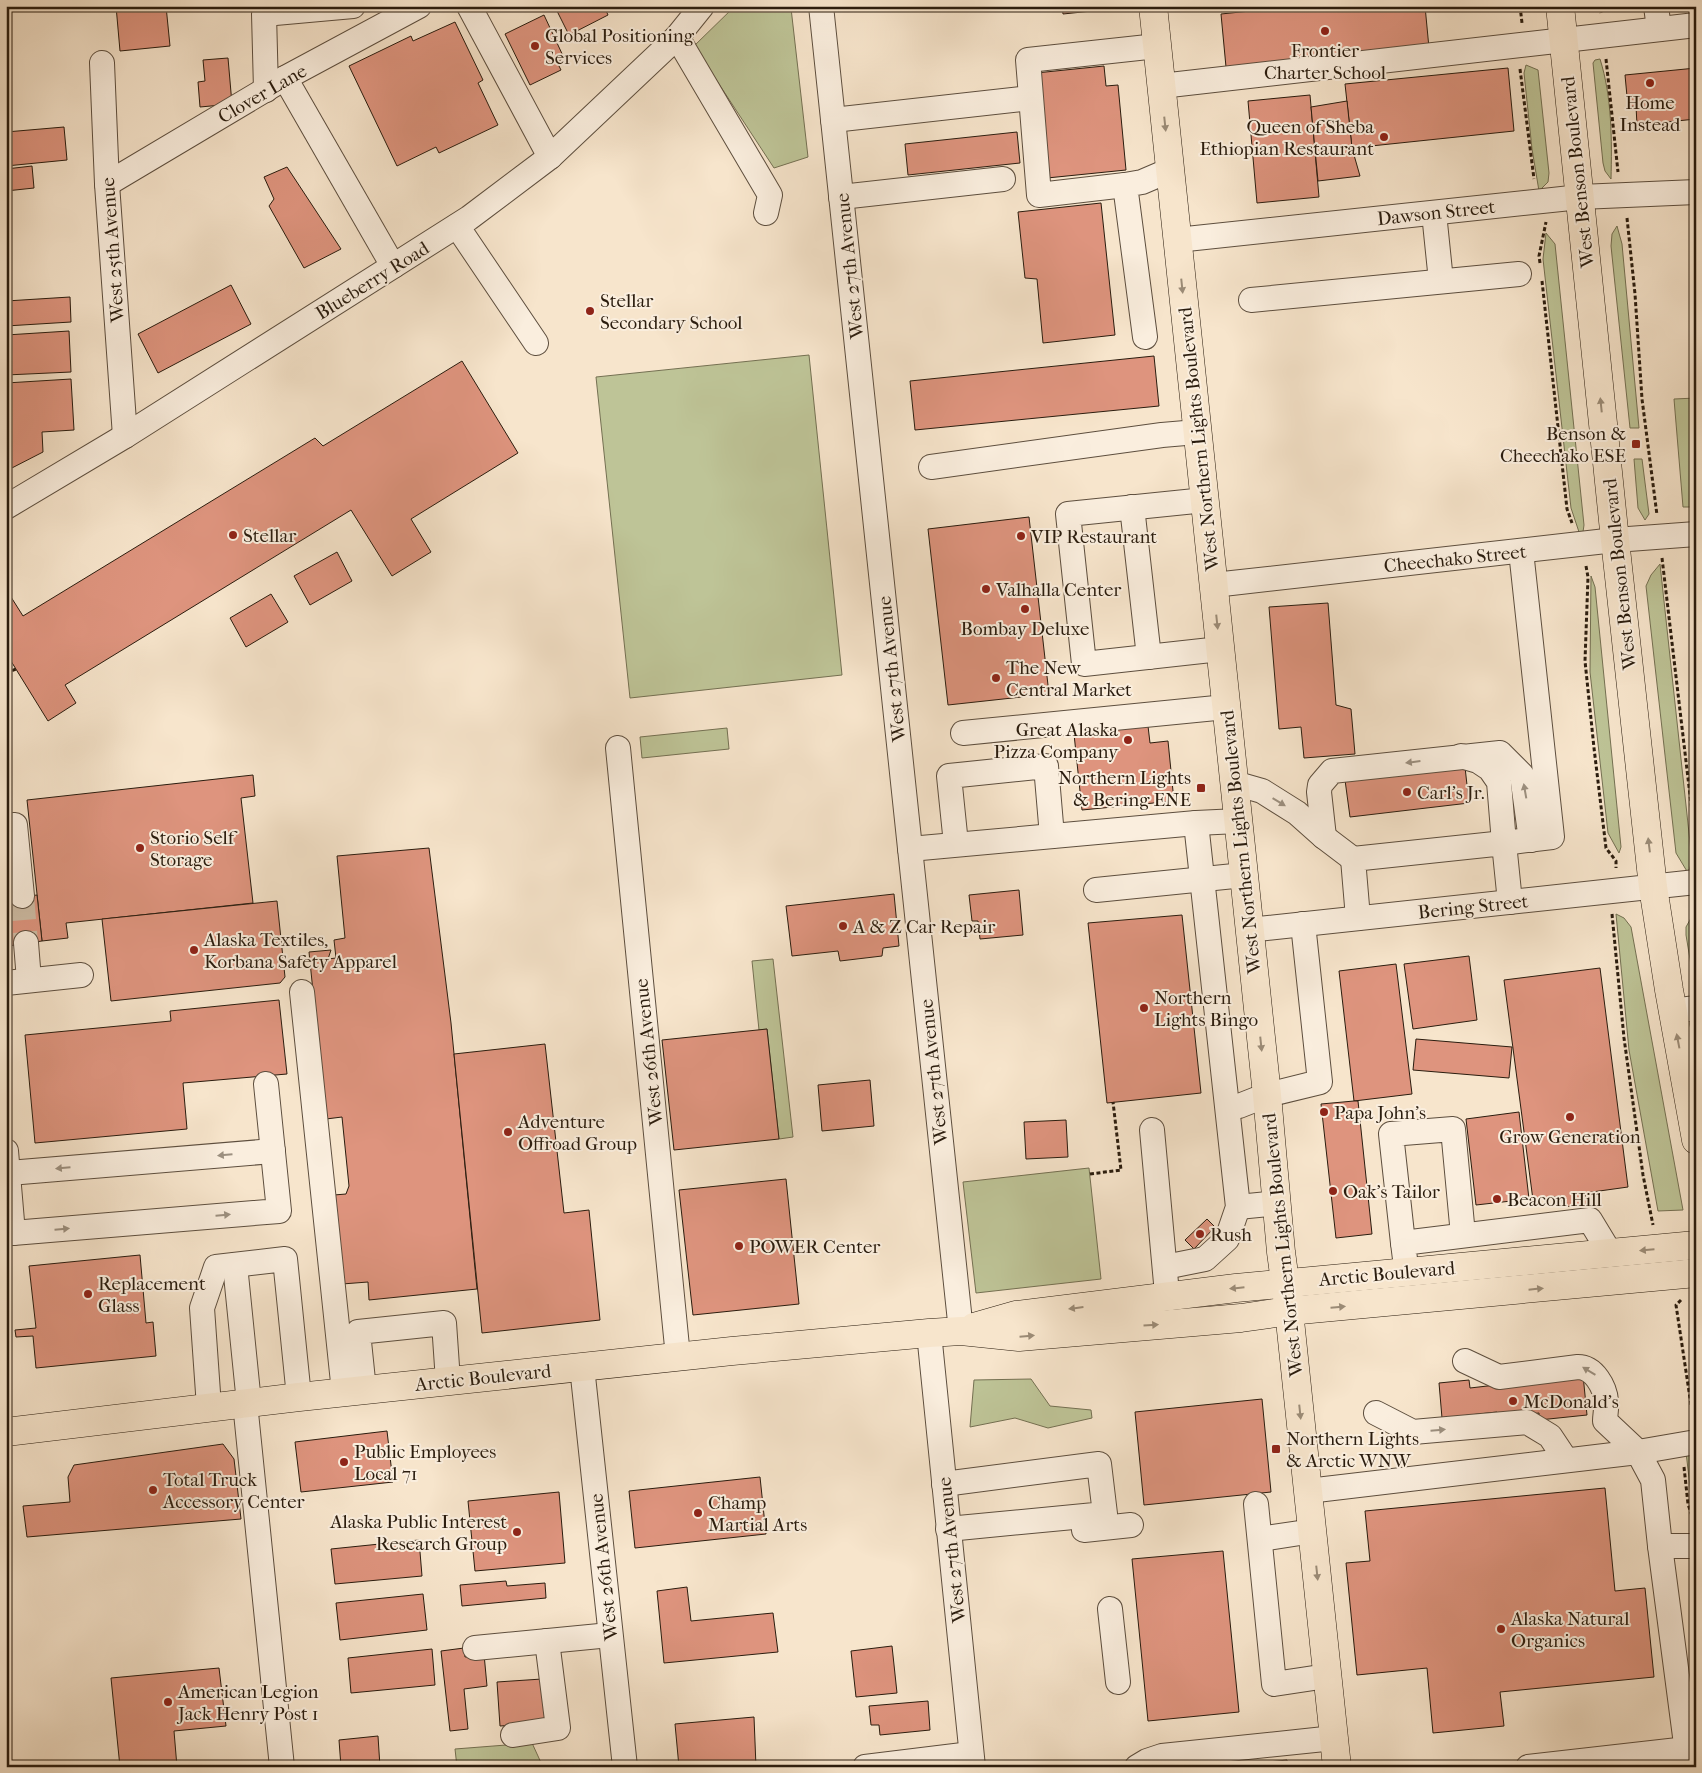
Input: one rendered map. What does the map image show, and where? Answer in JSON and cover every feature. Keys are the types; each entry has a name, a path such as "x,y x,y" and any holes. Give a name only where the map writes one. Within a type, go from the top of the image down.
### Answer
{"main road":[{"name":"West Northern Lights Boulevard","path":"1153,6 1267,1094 1281,1252 1286,1283 1337,1767"},
{"name":"West Benson Boulevard","path":"1560,6 1653,887 1684,1010 1696,1140"},
{"name":"Arctic Boulevard","path":"961,1331 1016,1315 1286,1283 1696,1245"},
{"name":"Arctic Boulevard","path":"6,1432 354,1391 929,1333 961,1331 1020,1337 1241,1318 1289,1311 1691,1284"}],"street":[{"path":"353,6 264,14 275,84 393,266"},
{"name":"Clover Lane","path":"107,184 275,84 419,6"},
{"path":"469,6 550,157"},
{"name":"Blueberry Road","path":"6,507 125,436 457,226 550,157 677,37 702,6"},
{"name":"West 27th Avenue","path":"822,6 961,1331"},
{"path":"1161,86 1604,35 1658,18 1696,25"},
{"path":"677,37 770,195 766,213"},
{"path":"1157,46 1028,60 1039,195 1142,182 1170,170"},
{"name":"West 25th Avenue","path":"102,63 107,184 125,436"},
{"path":"834,120 1030,98"},
{"path":"842,197 1003,179"},
{"path":"1126,185 1145,337"},
{"name":"Dawson Street","path":"1177,240 1580,197 1696,192"},
{"path":"1434,212 1441,281"},
{"path":"457,226 536,343"},
{"path":"1251,300 1534,271"},
{"path":"931,467 1162,435 1197,432"},
{"path":"1204,500 1068,514 1084,664 1220,649"},
{"path":"1132,507 1149,657"},
{"name":"Cheechako Street","path":"1214,585 1615,540 1696,534"},
{"path":"1234,783 1262,792 1297,813 1353,859 1552,837 1521,551"},
{"path":"963,733 1226,707"},
{"name":"West 26th Avenue","path":"618,748 678,1357"},
{"path":"1324,836 1319,792 1320,785 1332,771 1500,753 1522,775 1531,840"},
{"path":"1461,756 1478,761 1490,769 1499,782 1510,902"},
{"path":"956,844 949,776 1046,766 1052,836"},
{"path":"910,849 1196,823 1238,821"},
{"path":"1165,1267 1205,1259 1227,1239 1238,1207 1196,823"},
{"path":"6,826 15,825 22,896"},
{"path":"1353,859 1358,918"},
{"path":"1096,890 1244,875"},
{"name":"Bering Street","path":"1249,930 1696,882"},
{"path":"1228,1109 1267,1094 1320,1082 1303,924"},
{"path":"26,943 18,981 81,974"},
{"path":"302,992 354,1391"},
{"path":"266,1084 273,1151 279,1211 10,1233 7,1162 273,1151"},
{"path":"1406,1272 1391,1134 1452,1129 1463,1235"},
{"path":"1152,1130 1168,1297"},
{"path":"1238,1207 1278,1204"},
{"path":"1403,1243 1590,1220 1610,1253"},
{"path":"1491,1232 1496,1263"},
{"path":"209,1407 202,1308 216,1267 285,1259 299,1397"},
{"path":"235,1265 282,1767"},
{"path":"354,1391 358,1332 444,1323 448,1381"},
{"name":"West 27th Avenue","path":"929,1333 972,1761"},
{"path":"1465,1361 1499,1377 1583,1367 1597,1376 1606,1400 1605,1421 1638,1452 1653,1480 1688,1758 1528,1767"},
{"name":"West 26th Avenue","path":"582,1367 625,1767"},
{"path":"1376,1413 1413,1432 1527,1422 1550,1436 1566,1460"},
{"path":"1308,1491 1372,1485 1638,1452 1696,1442"},
{"path":"944,1484 1099,1464 1105,1514 949,1537"},
{"path":"1256,1504 1274,1684 1327,1676"},
{"path":"949,1537 1131,1525"},
{"path":"1260,1539 1312,1531"},
{"path":"1660,1546 1696,1546"},
{"path":"1110,1609 1118,1682"},
{"path":"475,1648 610,1635"},
{"path":"513,1735 558,1728 547,1641"},
{"path":"1137,1767 1146,1761 1162,1756 1334,1738"},
{"path":"865,1767 972,1761"}],"path":[{"path":"1520,6 1523,34 1528,44 1520,66 1535,189 1544,201 1546,224 1534,271 1567,509 1577,535 1583,544 1588,577 1585,661 1606,848 1616,860 1611,918 1624,1038 1643,1175 1653,1226"},
{"path":"1600,6 1618,171 1628,226 1636,294 1642,399 1696,846"},
{"path":"6,673 16,669"},
{"path":"1090,1174 1121,1170 1114,1102"},
{"path":"1691,1284 1676,1305 1696,1442 1683,1455 1688,1504 1696,1528"}],"green space":[{"path":"735,6 790,6 791,8 808,157 774,168 694,46"},
{"path":"1600,59 1609,103 1611,179 1605,171 1603,163 1593,63 1595,60"},
{"path":"1526,65 1538,70 1549,173 1548,182 1539,191 1532,149 1524,73"},
{"path":"1617,226 1622,244 1639,428 1630,428 1611,246 1612,234"},
{"path":"1546,233 1555,244 1584,525 1583,532 1580,535 1571,508 1543,259"},
{"path":"809,355 842,675 630,698 596,377"},
{"path":"1696,398 1696,507 1683,507 1674,399"},
{"path":"1634,459 1642,459 1649,514 1645,520 1638,508"},
{"path":"1660,564 1692,861 1688,873 1676,853 1646,586 1651,575"},
{"path":"1591,576 1595,587 1621,847 1619,853 1608,833 1590,672"},
{"path":"727,728 729,749 642,758 640,737"},
{"path":"1695,911 1696,995 1686,935 1686,927"},
{"path":"1616,914 1624,918 1631,927 1683,1210 1658,1211 1629,1050"},
{"path":"773,959 793,1137 779,1139 767,1029 759,1030 752,961"},
{"path":"1089,1168 1101,1279 976,1293 963,1182"},
{"path":"1031,1379 1050,1406 1091,1410 1092,1418 1048,1428 1015,1418 970,1427 974,1380"},
{"path":"1696,1450 1696,1507 1692,1504 1686,1452"},
{"path":"532,1743 543,1767 457,1767 455,1749"}],"building":[{"path":"116,6 166,6 170,46 120,51"},
{"path":"561,6 604,6 608,15 569,35 556,9"},
{"path":"1062,6 1092,6 1092,11 1063,14"},
{"name":"Frontier Charter School","path":"1260,6 1425,6 1429,48 1226,67 1221,14 1260,10"},
{"name":"Global Positioning Services","path":"544,15 564,58 557,62 561,70 530,85 505,34"},
{"path":"455,22 483,80 478,83 498,125 439,153 436,147 397,166 349,66 411,36 413,41"},
{"path":"228,58 232,104 200,107 198,82 205,81 203,60"},
{"path":"1104,66 1106,86 1118,85 1126,170 1047,178 1036,73"},
{"path":"1508,68 1514,131 1352,148 1345,84"},
{"path":"1696,68 1696,119 1637,125 1636,106 1628,107 1625,75"},
{"path":"1310,95 1319,197 1257,203 1248,101"},
{"path":"1347,101 1352,148 1360,176 1318,181 1311,107"},
{"path":"64,127 67,160 6,166 6,132"},
{"path":"1017,132 1020,163 908,175 905,144"},
{"path":"32,166 34,188 6,191 6,169"},
{"path":"287,167 341,249 304,268 269,206 274,199 264,177"},
{"path":"1101,203 1115,335 1043,343 1037,279 1025,278 1018,212"},
{"path":"231,285 251,324 158,373 138,334"},
{"path":"70,297 71,322 6,326 6,301"},
{"path":"69,331 71,372 6,375 6,335"},
{"path":"1154,356 1159,406 915,430 910,381"},
{"name":"Stellar","path":"462,361 518,453 411,519 431,552 392,576 351,510 65,685 76,703 48,721 6,653 6,600 11,597 23,616 315,438 323,446"},
{"path":"71,379 74,430 42,432 43,452 6,471 6,383"},
{"name":"Valhalla Center","path":"1029,517 1049,694 948,705 928,529"},
{"path":"337,552 352,581 310,605 294,576"},
{"path":"271,594 288,622 246,647 230,618"},
{"path":"1328,603 1336,705 1351,709 1355,754 1304,758 1301,727 1279,729 1269,607"},
{"path":"1148,726 1150,743 1168,741 1174,801 1082,810 1074,734"},
{"name":"Carl's Jr.","path":"1465,767 1469,803 1350,817 1345,780"},
{"name":"Storio Self Storage","path":"253,775 255,796 241,798 253,903 66,923 68,938 42,941 27,800"},
{"path":"429,848 451,1023 477,1289 369,1300 368,1282 342,1284 334,1195 346,1194 349,1186 342,1117 326,1119 309,952 331,950 328,959 336,958 334,940 345,938 337,856"},
{"path":"1019,890 1023,935 980,939 978,921 972,921 969,895"},
{"name":"A & Z Car Repair","path":"894,894 899,946 883,948 882,956 840,961 838,951 792,956 786,906"},
{"path":"37,895 42,941 8,946 6,899"},
{"name":"Alaska Textiles, Korbana Safety Apparel","path":"277,901 285,977 280,983 111,1001 102,919"},
{"name":"Northern Lights Bingo","path":"1182,915 1201,1093 1107,1103 1088,923"},
{"path":"1469,956 1477,1020 1413,1029 1404,964"},
{"path":"1396,964 1412,1094 1354,1101 1339,971"},
{"name":"Grow Generation","path":"1600,968 1628,1187 1585,1193 1587,1204 1563,1207 1561,1196 1533,1200 1504,980"},
{"path":"279,1000 287,1074 183,1083 187,1129 35,1143 25,1035 171,1021 170,1011"},
{"path":"767,1029 779,1139 674,1150 662,1040"},
{"path":"1416,1039 1512,1047 1509,1078 1413,1070"},
{"name":"Adventure Offroad Group","path":"545,1044 564,1213 589,1210 600,1320 482,1333 454,1054"},
{"path":"870,1080 874,1126 822,1131 818,1085"},
{"path":"1358,1101 1372,1234 1336,1238 1321,1104"},
{"path":"1519,1112 1529,1199 1476,1205 1466,1119"},
{"path":"1066,1120 1068,1157 1026,1159 1024,1122"},
{"name":"POWER Center","path":"786,1179 799,1304 693,1315 679,1190"},
{"name":"Rush","path":"1207,1219 1215,1227 1194,1249 1185,1240"},
{"name":"Replacement Glass","path":"140,1255 146,1323 153,1322 156,1356 36,1368 33,1336 16,1337 15,1330 36,1328 29,1266"},
{"name":"McDonald's","path":"1583,1375 1587,1415 1539,1420 1539,1413 1498,1418 1497,1412 1442,1418 1439,1383 1469,1380 1470,1388"},
{"path":"1262,1399 1271,1492 1144,1505 1135,1412"},
{"name":"Public Employees Local 71","path":"387,1431 393,1482 301,1492 295,1442"},
{"name":"Total Truck Accessory Center","path":"223,1444 234,1459 241,1519 27,1537 23,1506 70,1502 68,1477 74,1465"},
{"name":"Champ Martial Arts","path":"760,1477 766,1534 635,1548 629,1491"},
{"name":"Alaska Natural Organics","path":"1605,1488 1615,1591 1645,1588 1654,1677 1500,1692 1504,1726 1433,1733 1427,1668 1357,1675 1346,1563 1370,1561 1365,1511"},
{"name":"Alaska Public Interest Research Group","path":"559,1492 565,1563 475,1571 468,1501"},
{"path":"419,1540 422,1576 335,1584 331,1549"},
{"path":"1223,1551 1239,1712 1148,1721 1132,1559"},
{"path":"506,1581 507,1586 545,1583 546,1598 462,1606 460,1585"},
{"path":"687,1587 691,1621 773,1613 778,1652 664,1663 657,1591"},
{"path":"423,1594 427,1630 340,1640 336,1603"},
{"path":"892,1646 897,1693 856,1697 851,1651"},
{"path":"464,1648 465,1657 484,1654 487,1686 464,1689 468,1729 450,1731 441,1651"},
{"path":"432,1649 435,1685 351,1693 348,1658"},
{"name":"American Legion Jack Henry Post 1","path":"219,1668 226,1726 174,1731 177,1767 120,1767 111,1678"},
{"path":"542,1679 545,1723 500,1726 497,1682"},
{"path":"928,1701 930,1730 880,1735 879,1725 871,1725 869,1706"},
{"path":"754,1717 756,1767 679,1767 675,1724"},
{"path":"378,1736 380,1767 341,1767 339,1740"},
{"path":"1287,1760 1288,1767 1221,1767"}],"tunnel":[{"path":"22,896 26,943"}],"place":[{"name":"Frontier Charter School","path":"1325,31"},
{"name":"Global Positioning Services","path":"535,46"},
{"name":"Home Instead","path":"1650,83"},
{"name":"Queen of Sheba Ethiopian Restaurant","path":"1384,137"},
{"name":"Stellar Secondary School","path":"590,311"},
{"name":"Benson & Cheechako ESE","path":"1636,444"},
{"name":"Stellar","path":"233,535"},
{"name":"VIP Restaurant","path":"1021,536"},
{"name":"Valhalla Center","path":"986,589"},
{"name":"Bombay Deluxe","path":"1025,609"},
{"name":"The New Central Market","path":"996,678"},
{"name":"Great Alaska Pizza Company","path":"1128,740"},
{"name":"Northern Lights & Bering ENE","path":"1201,788"},
{"name":"Carl's Jr.","path":"1407,792"},
{"name":"Storio Self Storage","path":"140,848"},
{"name":"A & Z Car Repair","path":"843,926"},
{"name":"Alaska Textiles, Korbana Safety Apparel","path":"194,950"},
{"name":"Northern Lights Bingo","path":"1144,1008"},
{"name":"Papa John's","path":"1324,1112"},
{"name":"Grow Generation","path":"1570,1117"},
{"name":"Adventure Offroad Group","path":"508,1132"},
{"name":"Oak's Tailor","path":"1333,1191"},
{"name":"Beacon Hill","path":"1497,1199"},
{"name":"Rush","path":"1200,1234"},
{"name":"POWER Center","path":"739,1246"},
{"name":"Replacement Glass","path":"88,1294"},
{"name":"McDonald's","path":"1513,1401"},
{"name":"Northern Lights & Arctic WNW","path":"1276,1449"},
{"name":"Public Employees Local 71","path":"344,1462"},
{"name":"Total Truck Accessory Center","path":"153,1490"},
{"name":"Champ Martial Arts","path":"698,1513"},
{"name":"Alaska Public Interest Research Group","path":"517,1532"},
{"name":"Alaska Natural Organics","path":"1501,1629"},
{"name":"American Legion Jack Henry Post 1","path":"168,1702"}]}
